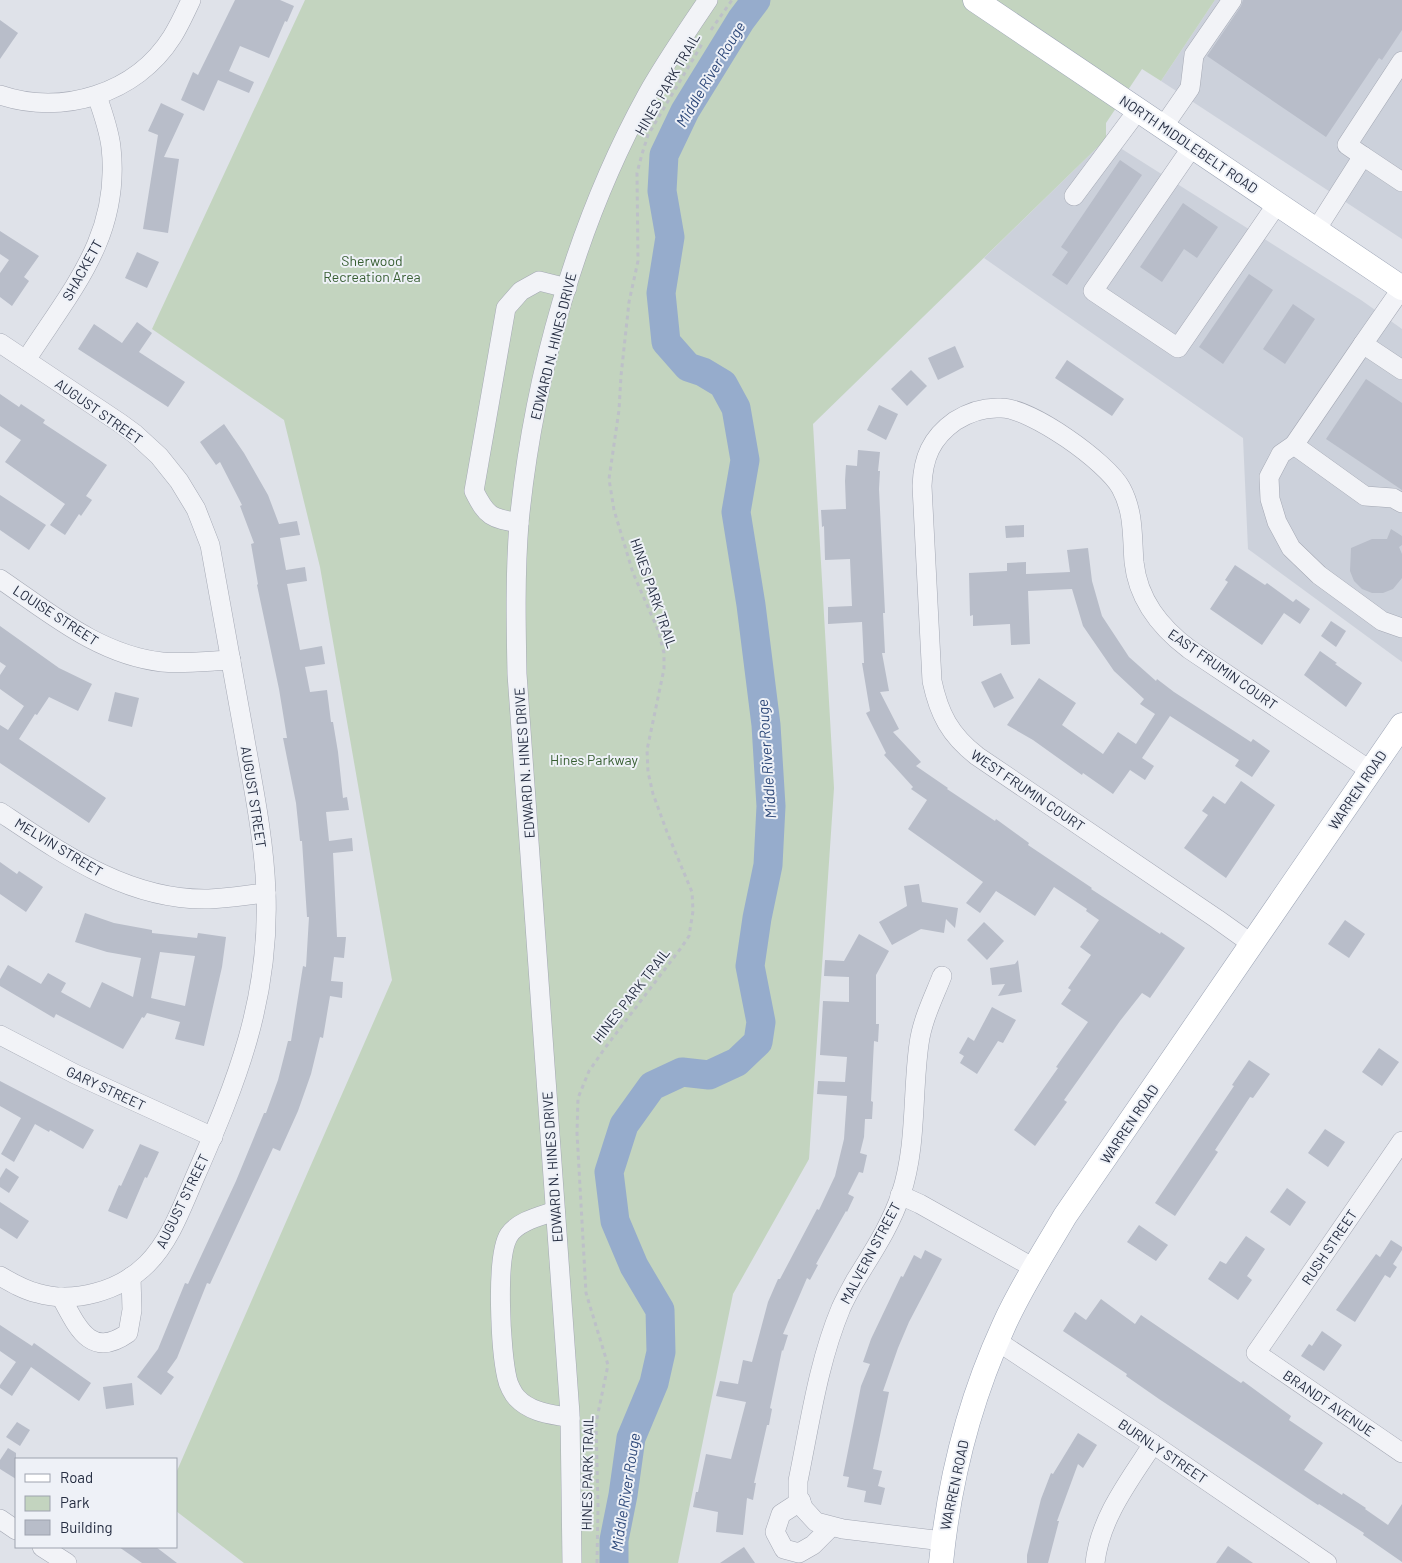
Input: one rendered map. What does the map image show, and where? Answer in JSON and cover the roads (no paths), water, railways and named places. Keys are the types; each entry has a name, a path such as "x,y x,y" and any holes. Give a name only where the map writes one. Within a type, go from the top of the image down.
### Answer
{"main road":[{"name":"NORTH MIDDLEBELT ROAD","path":"975,0 1402,288"},
{"name":"WARREN ROAD","path":"942,1552 952,1489 963,1441 977,1394 1004,1325 1034,1268 1066,1216 1402,725"}],"street":[{"path":"0,95 35,103 65,102 97,96 118,86 135,76 154,60 171,39 191,0"},
{"name":"EDWARD N. HINES DRIVE","path":"572,1563 570,1418 517,674 516,600 520,523 533,425 548,353 578,249 624,140 647,95 708,0"},
{"path":"1163,127 1190,88 1194,55 1232,0"},
{"path":"1402,61 1347,145 1402,182"},
{"name":"SHACKETT","path":"26,360 89,263 99,243 106,221 112,192 113,170 111,145 97,96"},
{"path":"1074,196 1138,110"},
{"path":"1192,147 1093,291 1108,302 1178,348 1277,204"},
{"path":"1316,230 1363,156"},
{"path":"520,523 494,518 483,508 474,491 506,308 521,291 539,281 567,288"},
{"path":"1402,288 1294,445 1281,454 1269,477 1270,499 1277,522 1290,548 1319,575 1382,621 1402,628"},
{"name":"AUGUST STREET","path":"0,343 135,434 159,456 179,481 196,509 210,545 231,660 259,818 266,893 265,951 254,1019 238,1075 212,1138 165,1241 151,1260 132,1277 109,1288 75,1297 40,1294 26,1290 0,1276"},
{"path":"1363,344 1402,370"},
{"name":"EAST FRUMIN COURT","path":"926,560 922,486 923,470 929,450 935,440 947,426 976,410 1002,408 1020,411 1038,420 1086,453 1105,468 1121,488 1131,513 1134,563 1140,587 1153,614 1162,626 1189,648 1371,771"},
{"path":"1294,445 1365,496 1393,498 1402,503"},
{"name":"WEST FRUMIN COURT","path":"926,560 932,681 940,711 965,747 1210,913 1252,944"},
{"name":"LOUISE STREET","path":"0,579 80,633 116,652 162,662 185,663 231,660"},
{"name":"MELVIN STREET","path":"0,812 51,846 89,868 114,880 148,891 170,896 209,899 266,893"},
{"name":"MALVERN STREET","path":"800,1501 798,1481 821,1365 829,1338 842,1305 883,1233 900,1195 906,1176 913,1120 919,1043 922,1028 942,976"},
{"name":"GARY STREET","path":"0,1035 75,1074 212,1138"},
{"name":"RUSH STREET","path":"1256,1354 1402,1141"},
{"path":"900,1195 920,1204 1034,1268"},
{"path":"555,1211 528,1220 509,1234 502,1254 500,1318 507,1380 518,1399 537,1412 570,1418"},
{"path":"61,1297 83,1334 100,1344 116,1342 128,1333 132,1310 132,1277"},
{"name":"BURNLY STREET","path":"998,1341 1154,1444 1327,1563"},
{"name":"BRANDT AVENUE","path":"1256,1354 1402,1453"},
{"path":"1095,1563 1102,1534 1112,1509 1154,1444"},
{"path":"832,1528 813,1545 799,1553 784,1549 775,1532 781,1514 800,1501 804,1509 816,1522 832,1528 942,1552"},
{"path":"0,1519 15,1529"},
{"path":"44,1548 67,1563"}],"waterway":[{"name":"Middle River Rouge","path":"614,1563 614,1540 631,1438 654,1383 661,1352 660,1310 634,1266 615,1221 609,1172 624,1125 652,1086 682,1072 709,1075 737,1062 758,1042 761,1022 750,966 757,918 768,865 771,806 766,725 751,605 736,512 745,460 736,408 723,384 703,372 688,367 666,342 661,293 670,237 662,191 664,155 685,111 741,20 756,0"}],"park label":[{"name":"Sherwood Recreation Area","path":"372,268"},
{"name":"Hines Parkway","path":"594,759"}]}
